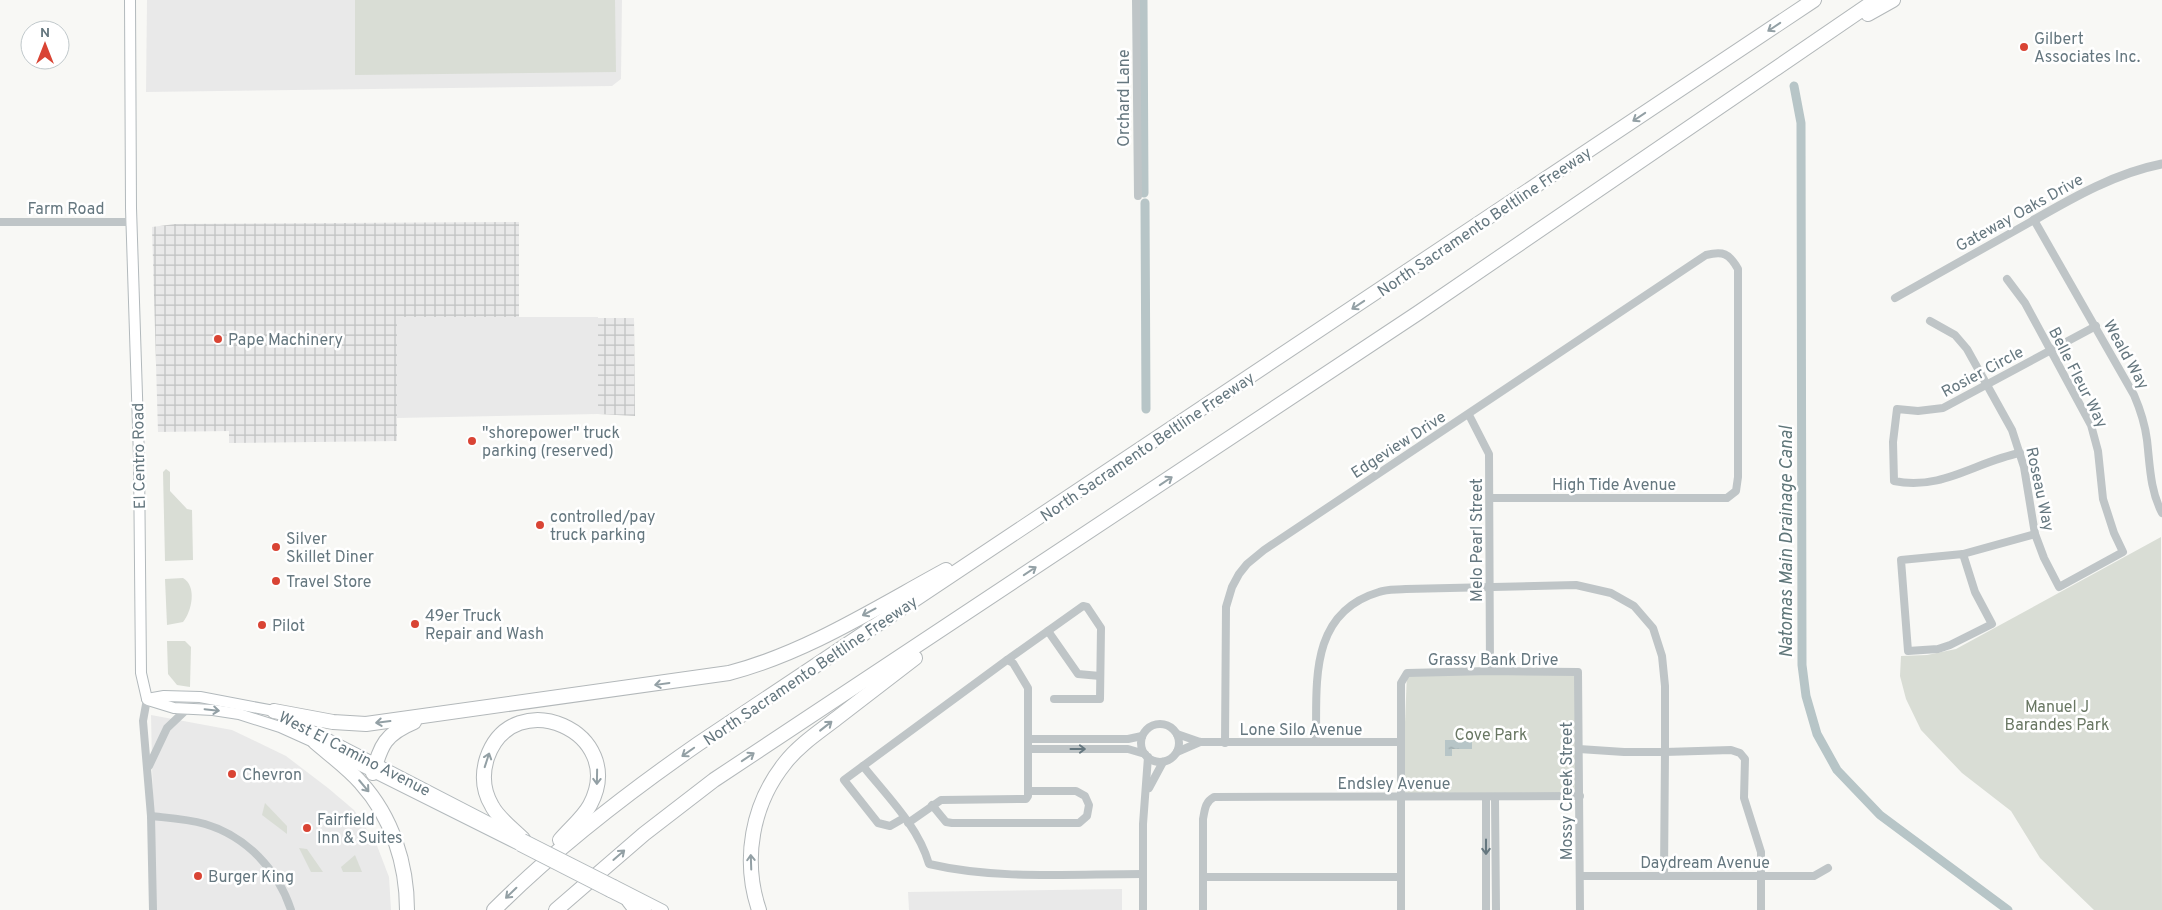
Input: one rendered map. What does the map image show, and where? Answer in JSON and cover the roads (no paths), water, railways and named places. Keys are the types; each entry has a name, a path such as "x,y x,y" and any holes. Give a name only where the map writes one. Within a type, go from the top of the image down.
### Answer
{"highway":[{"name":"North Sacramento Beltline Freeway","path":"494,910 528,877 612,806 653,776 1814,0"},
{"path":"556,910 644,834 714,780 1418,313 1876,0"},
{"path":"1797,53 1892,0"},
{"path":"274,711 333,722 366,724 466,712 711,677 752,667 802,648 1019,531"},
{"path":"760,910 751,876 750,856 754,825 765,794 786,762 808,740 1014,582"},
{"path":"375,768 379,751 388,737 403,727 413,722 466,712"},
{"path":"521,842 492,807 484,788 484,768 490,749 503,733 520,723 540,719 560,723 577,733 590,748 597,768 597,788 589,806 528,877"},
{"path":"315,742 360,782 381,810 402,861 407,910"},
{"path":"567,910 582,887"}],"main road":[{"name":"El Centro Road","path":"130,0 132,222 139,458 141,673 147,699"},
{"name":"West El Camino Avenue","path":"147,699 164,696 200,696 274,711 375,768 612,888 663,910"},
{"name":"West El Camino Avenue","path":"147,699 174,708 213,710 240,714 280,727 375,768"},
{"name":"West El Camino Avenue","path":"612,888 632,906 646,910"}],"street":[{"name":"Orchard Lane","path":"1136,0 1138,196"},
{"name":"Gateway Oaks Drive","path":"1895,298 2105,182 2130,172 2162,164"},
{"name":"Weald Way","path":"2034,220 2131,388 2140,409 2147,440 2149,471 2154,494 2162,513"},
{"name":"Farm Road","path":"0,222 132,222"},
{"name":"Edgeview Drive","path":"1225,742 1226,607 1232,586 1247,564 1275,542 1418,445 1468,415 1706,254 1720,252 1732,258 1738,269 1738,477 1736,491"},
{"name":"Belle Fleur Way","path":"2007,279 2025,303 2091,425 2098,451 2104,500 2114,533 2123,552"},
{"name":"Roseau Way","path":"1930,321 1945,327 1960,339 2012,430 2020,453 2035,534 2044,558 2059,587 2123,552"},
{"name":"Rosier Circle","path":"2020,453 1954,477 1905,484 1894,481 1892,442 1897,409 1918,411 1943,408 2096,326"},
{"name":"Melo Pearl Street","path":"1468,415 1489,454 1490,671"},
{"name":"High Tide Avenue","path":"1490,498 1727,498 1736,491"},
{"path":"1963,554 1975,592 1992,624 1950,646 1938,649 1908,651 1900,560 1963,554 2035,534"},
{"path":"1316,742 1317,668 1329,630 1350,606 1379,591 1490,586 1576,585 1611,593 1634,606 1653,628 1662,656 1665,686 1664,876"},
{"path":"1007,660 1013,663 1028,688 1029,791 1026,799 941,800 906,821 890,826 878,823 844,780 1007,660 1083,606 1088,607 1101,628 1100,699 1054,699"},
{"path":"1048,631 1078,674 1100,676"},
{"name":"Grassy Bank Drive","path":"1401,742 1401,683 1407,673 1490,671 1578,672"},
{"name":"Mossy Creek Street","path":"1578,672 1580,910"},
{"name":"El Centro Road","path":"147,699 143,721 149,768 153,910"},
{"path":"149,768 167,728 186,709"},
{"path":"1143,910 1143,824 1147,792 1146,756 1142,748 1142,736 1150,726 1168,725 1177,734 1179,740 1177,752 1173,757 1163,762 1147,792"},
{"name":"Lone Silo Avenue","path":"1177,734 1200,742 1401,742"},
{"path":"1029,739 1128,739 1142,736"},
{"name":"Lone Silo Avenue","path":"1177,752 1200,742"},
{"path":"1401,742 1401,910"},
{"path":"1029,750 1128,749 1163,762"},
{"path":"1579,749 1624,752 1731,750 1740,753 1745,759 1744,798 1761,852 1761,910"},
{"path":"863,766 922,844 929,864 958,871 1033,874 1142,874"},
{"path":"932,805 946,822 952,823 1078,823 1087,816 1089,805 1085,796 1076,791 1029,791"},
{"name":"Endsley Avenue","path":"1203,877 1203,819 1205,807 1209,800 1214,797 1495,798 1580,796"},
{"path":"1486,798 1486,910"},
{"path":"1495,798 1496,910"},
{"path":"151,816 204,824 240,841 258,856 273,873 292,910"},
{"name":"Daydream Avenue","path":"1580,876 1814,876 1828,868"},
{"path":"1203,910 1203,877 1401,877"}],"water":[{"path":"1445,740 1472,740 1472,749 1452,749 1452,756 1445,756"}],"waterway":[{"path":"1143,0 1144,193"},
{"name":"Natomas Main Drainage Canal","path":"1794,86 1801,123 1802,665 1806,696 1817,734 1837,770 1880,815 2008,910"},
{"path":"1145,203 1146,409"}],"place":[{"name":"Gilbert Associates Inc.","path":"2024,47"},
{"name":"Pape Machinery","path":"218,339"},
{"name":"\"shorepower\" truck parking (reserved)","path":"472,441"},
{"name":"controlled/pay truck parking","path":"540,525"},
{"name":"Silver Skillet Diner","path":"276,547"},
{"name":"Travel Store","path":"276,581"},
{"name":"49er Truck Repair and Wash","path":"415,624"},
{"name":"Pilot","path":"262,625"},
{"name":"Chevron","path":"232,774"},
{"name":"Fairfield Inn & Suites","path":"307,828"},
{"name":"Burger King","path":"198,876"}],"park label":[{"name":"Manuel J Barandes Park","path":"2057,715"},
{"name":"Cove Park","path":"1491,734"}]}
